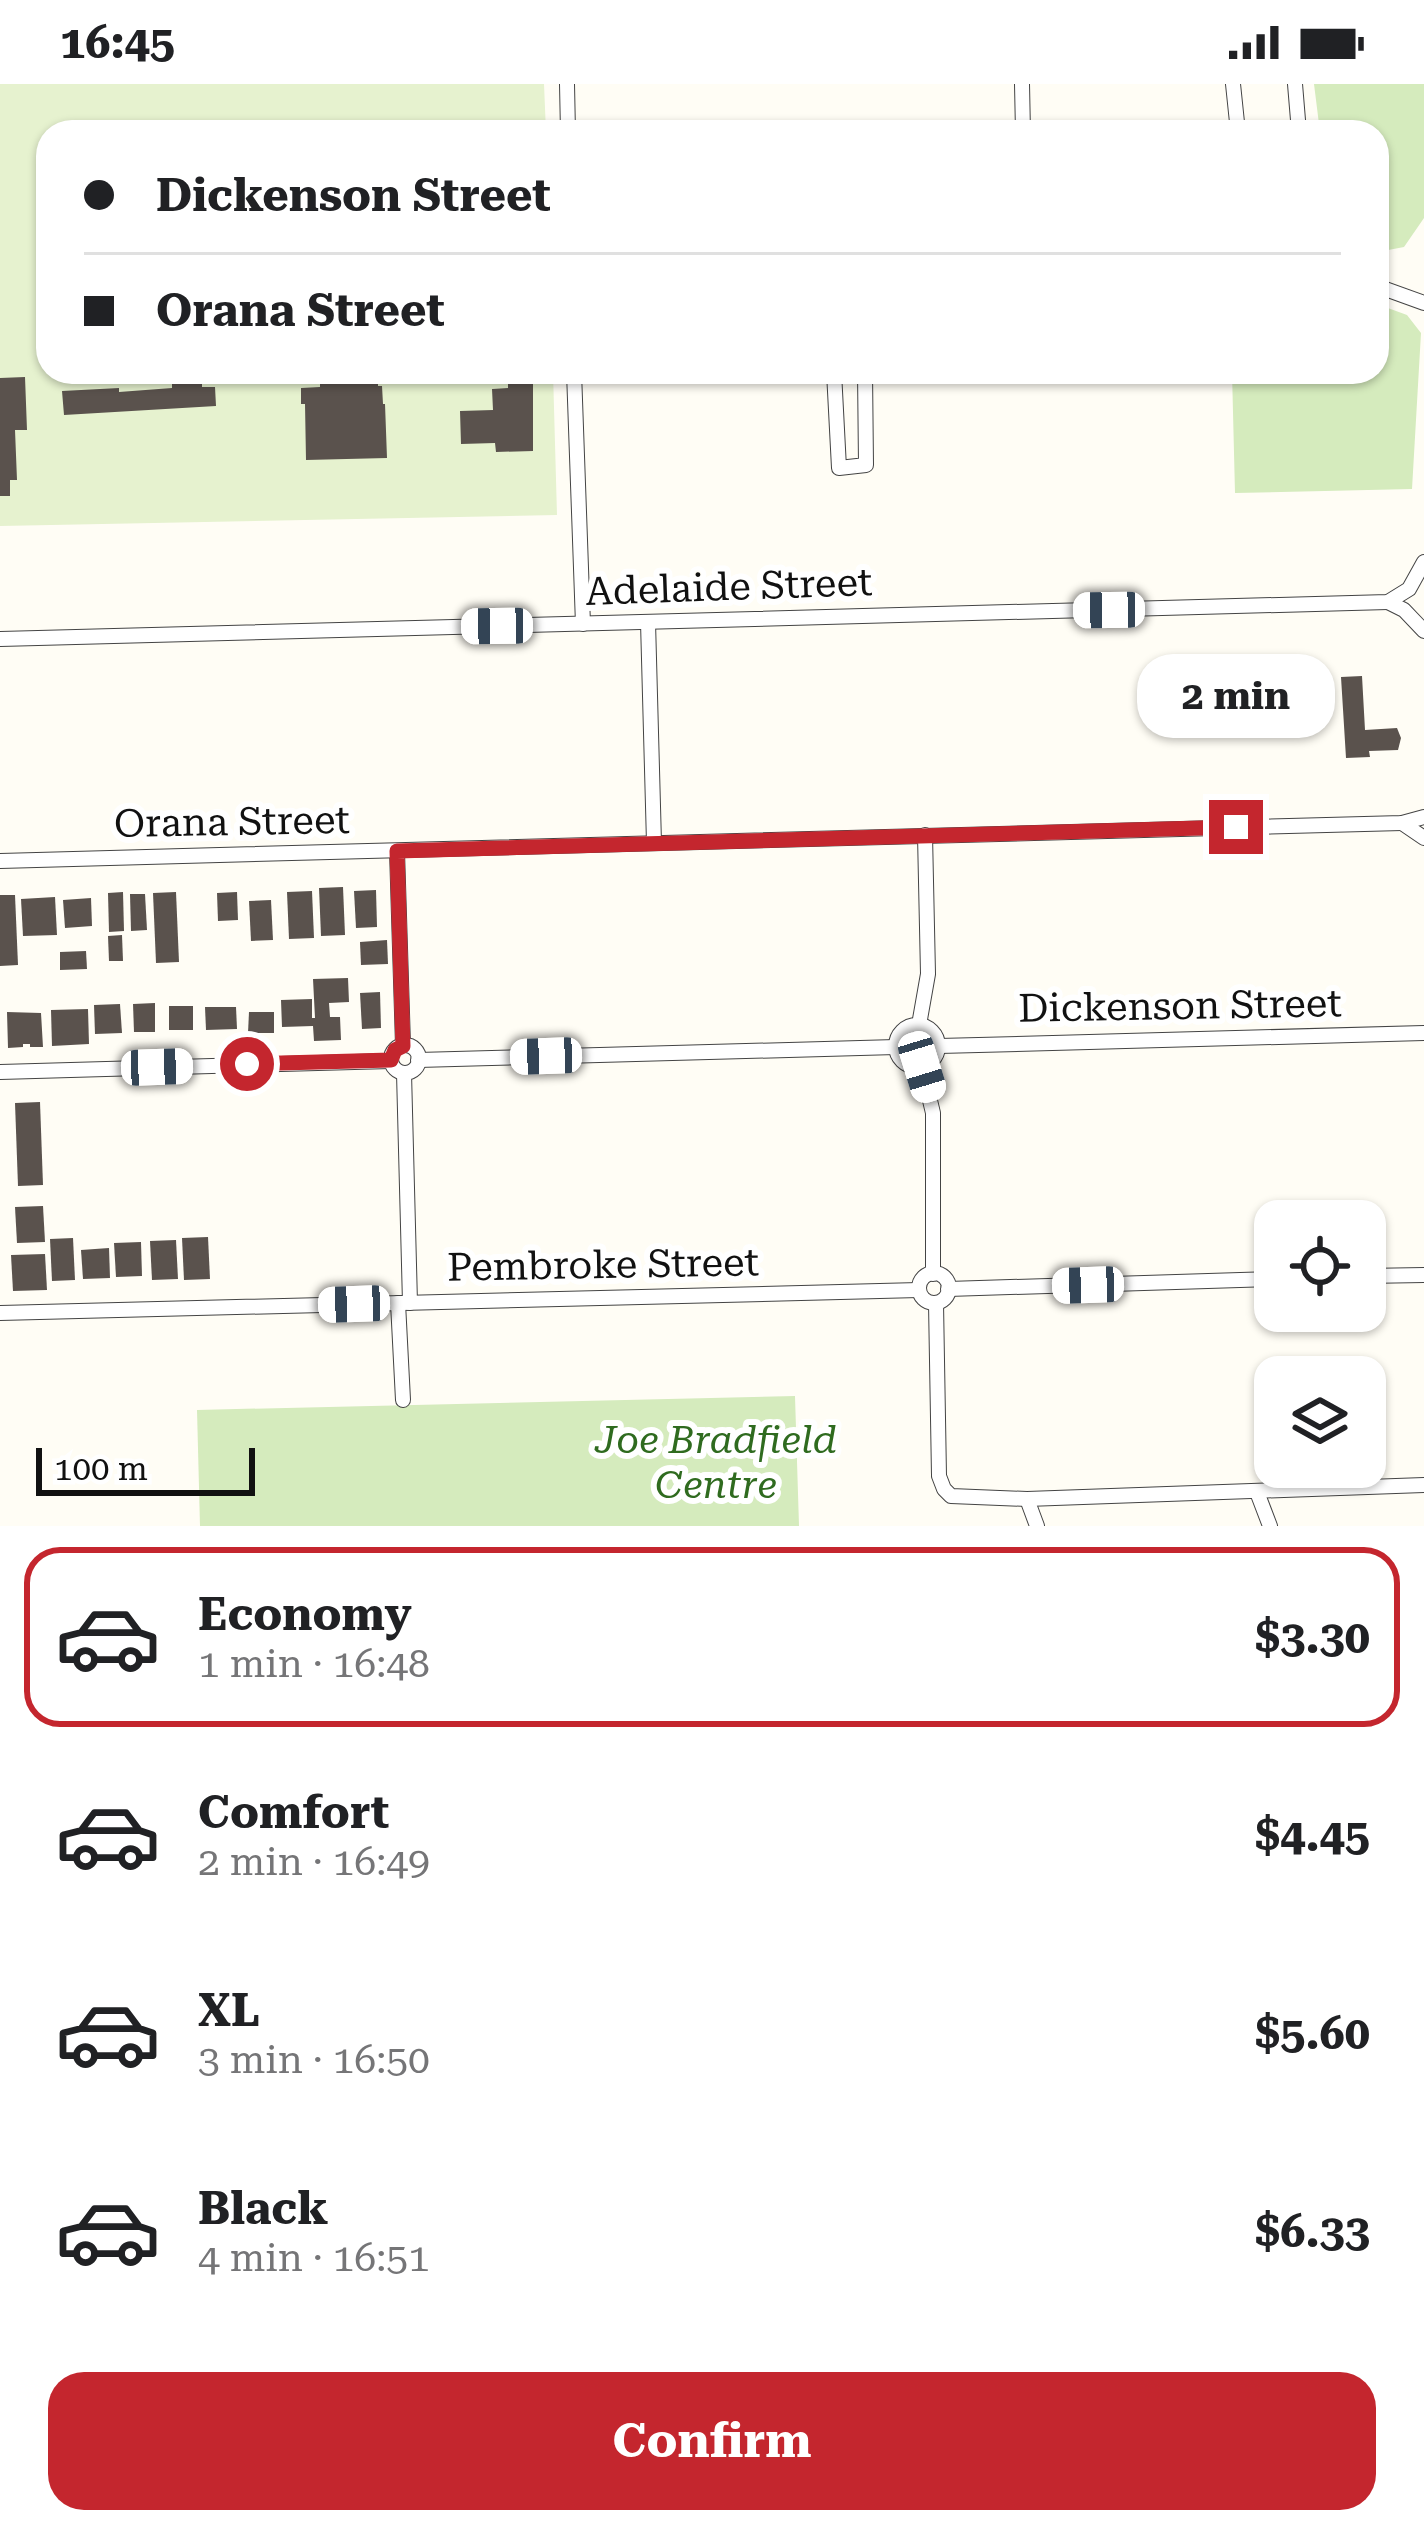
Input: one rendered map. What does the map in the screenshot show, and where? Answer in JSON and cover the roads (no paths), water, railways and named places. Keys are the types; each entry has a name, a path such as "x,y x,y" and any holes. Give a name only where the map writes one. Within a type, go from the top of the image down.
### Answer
{"street":[{"path":"567,84 568,120"},
{"path":"1022,84 1023,120"},
{"path":"1233,84 1237,120"},
{"path":"1295,84 1298,120"},
{"path":"1389,290 1424,303"},
{"path":"574,384 583,624"},
{"path":"835,384 839,468 866,465 865,384"},
{"path":"1388,602 1409,589 1424,562"},
{"path":"1388,602 1404,610 1424,631"},
{"name":"Adelaide Street","path":"0,639 1388,602"},
{"path":"648,622 654,843"},
{"name":"Orana Street","path":"0,861 1402,823 1424,817"},
{"path":"1402,823 1424,838"},
{"path":"919,1025 928,974 925,835"},
{"path":"397,851 403,1046"},
{"path":"919,1025 931,1030 939,1046 936,1057 922,1067 906,1065 896,1047 904,1030 919,1025"},
{"name":"Dickenson Street","path":"939,1046 1424,1033"},
{"path":"403,1046 415,1050 418,1060 413,1070 404,1073 391,1060 403,1046"},
{"path":"418,1060 896,1047"},
{"path":"0,1072 391,1060"},
{"path":"922,1067 933,1114 933,1274"},
{"path":"404,1073 404,1400"},
{"path":"933,1274 942,1276 948,1289 936,1303 927,1301 919,1290 921,1281 933,1274"},
{"path":"1386,1275 1424,1274"},
{"path":"948,1289 1254,1280"},
{"name":"Pembroke Street","path":"0,1313 919,1290"},
{"path":"936,1303 939,1476 951,1496 1027,1498 1424,1486"},
{"path":"1257,1492 1270,1526"},
{"path":"1027,1498 1037,1526"}],"park label":[{"name":"Joe Bradfield Centre","path":"716,1462"}]}
